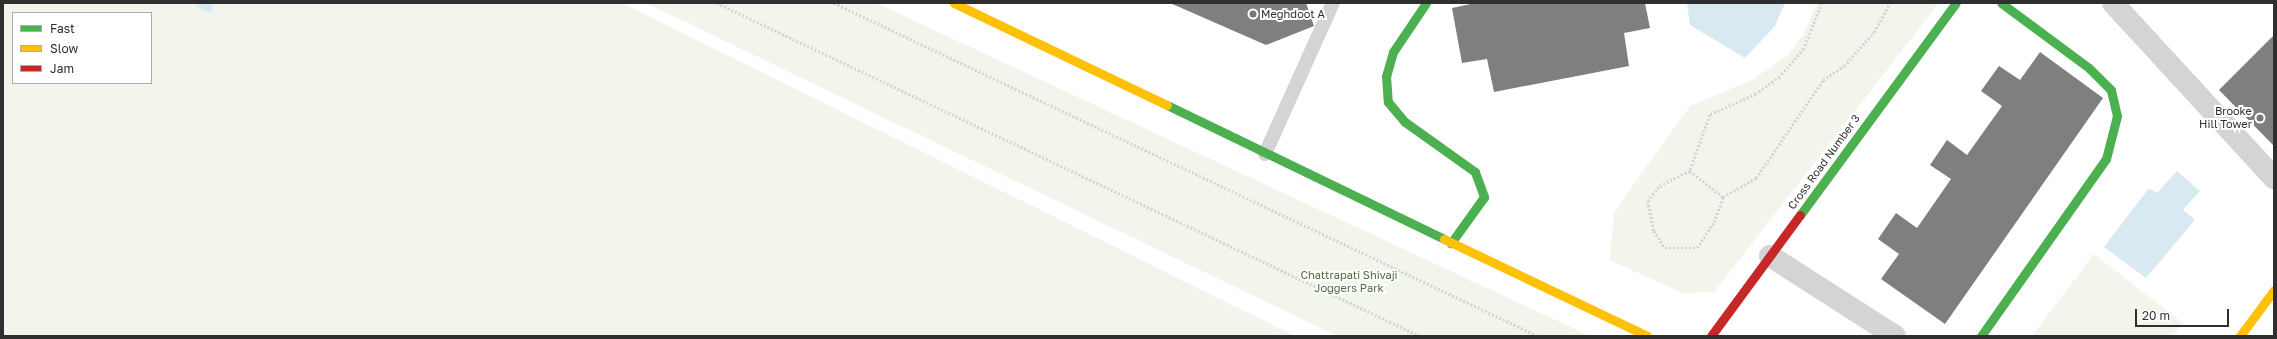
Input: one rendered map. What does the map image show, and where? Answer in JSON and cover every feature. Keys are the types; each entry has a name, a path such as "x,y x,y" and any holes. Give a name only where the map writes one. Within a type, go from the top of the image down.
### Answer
{"street":[{"path":"954,3 979,8 1265,154 1647,336"},
{"path":"1426,3 1393,52 1386,76 1388,102 1405,122 1475,172 1484,197 1451,243"},
{"name":"Cross Road Number 3","path":"1711,336 1956,3"},
{"path":"1981,336 2106,159 2117,116 2111,90 2089,68 2001,3"},
{"path":"2114,3 2273,176"},
{"path":"1770,256 1895,336"},
{"path":"2240,336 2274,290"}],"lane":[{"path":"1265,154 1333,3"}],"path":[{"path":"717,3 1420,336"},
{"path":"834,3 1538,336"},
{"path":"1822,3 1804,49 1780,77 1756,94 1710,115 1690,171 1659,187 1648,201 1654,231 1666,248 1697,248 1714,222 1723,197 1756,178 1823,80 1844,66 1874,32 1890,3"},
{"path":"1690,171 1723,197"}],"green space":[{"path":"3,3 622,3 1295,336 3,336"},
{"name":"Chattrapati Shivaji Joggers Park","path":"646,3 876,3 1590,336 1337,336"},
{"path":"1817,3 1939,3 1714,292 1682,293 1610,260 1614,212 1690,106 1752,80 1788,55 1804,33"},
{"path":"2094,254 2183,323 2172,336 2032,336"}],"shaded area":[{"path":"1687,3 1785,3 1775,26 1745,58 1690,25"},
{"path":"2177,171 2200,191 2183,210 2195,220 2146,278 2104,247 2149,188 2157,193"}],"building":[{"name":"Meghdoot A","path":"1170,3 1306,3 1314,26 1266,45"},
{"path":"1475,3 1645,3 1650,28 1624,33 1629,66 1494,92 1487,59 1462,63 1452,8"},
{"name":"Brooke Hill Tower","path":"2274,35 2274,146 2219,90"},
{"path":"2040,52 2103,98 1945,324 1881,279 1899,254 1878,239 1896,213 1917,228 1951,179 1930,165 1947,140 1967,155 2002,106 1981,91 1999,66 2020,80"}],"waterway":[{"path":"200,3 208,7"}],"traffic: fast":[{"path":"1426,3 1393,52 1386,76 1388,102 1405,122 1475,172 1484,197 1451,243"},
{"path":"1800,215 1956,3"},
{"path":"1981,336 2106,159 2117,116 2111,90 2089,68 2001,3"},
{"path":"1167,105 1444,239"}],"traffic: slow":[{"path":"954,3 1167,105"},
{"path":"1444,239 1647,336"},
{"path":"2240,336 2274,290"}],"traffic: jam":[{"path":"1711,336 1800,215"}],"place":[{"name":"Meghdoot A","path":"1253,14"},
{"name":"Brooke Hill Tower","path":"2260,118"}]}
